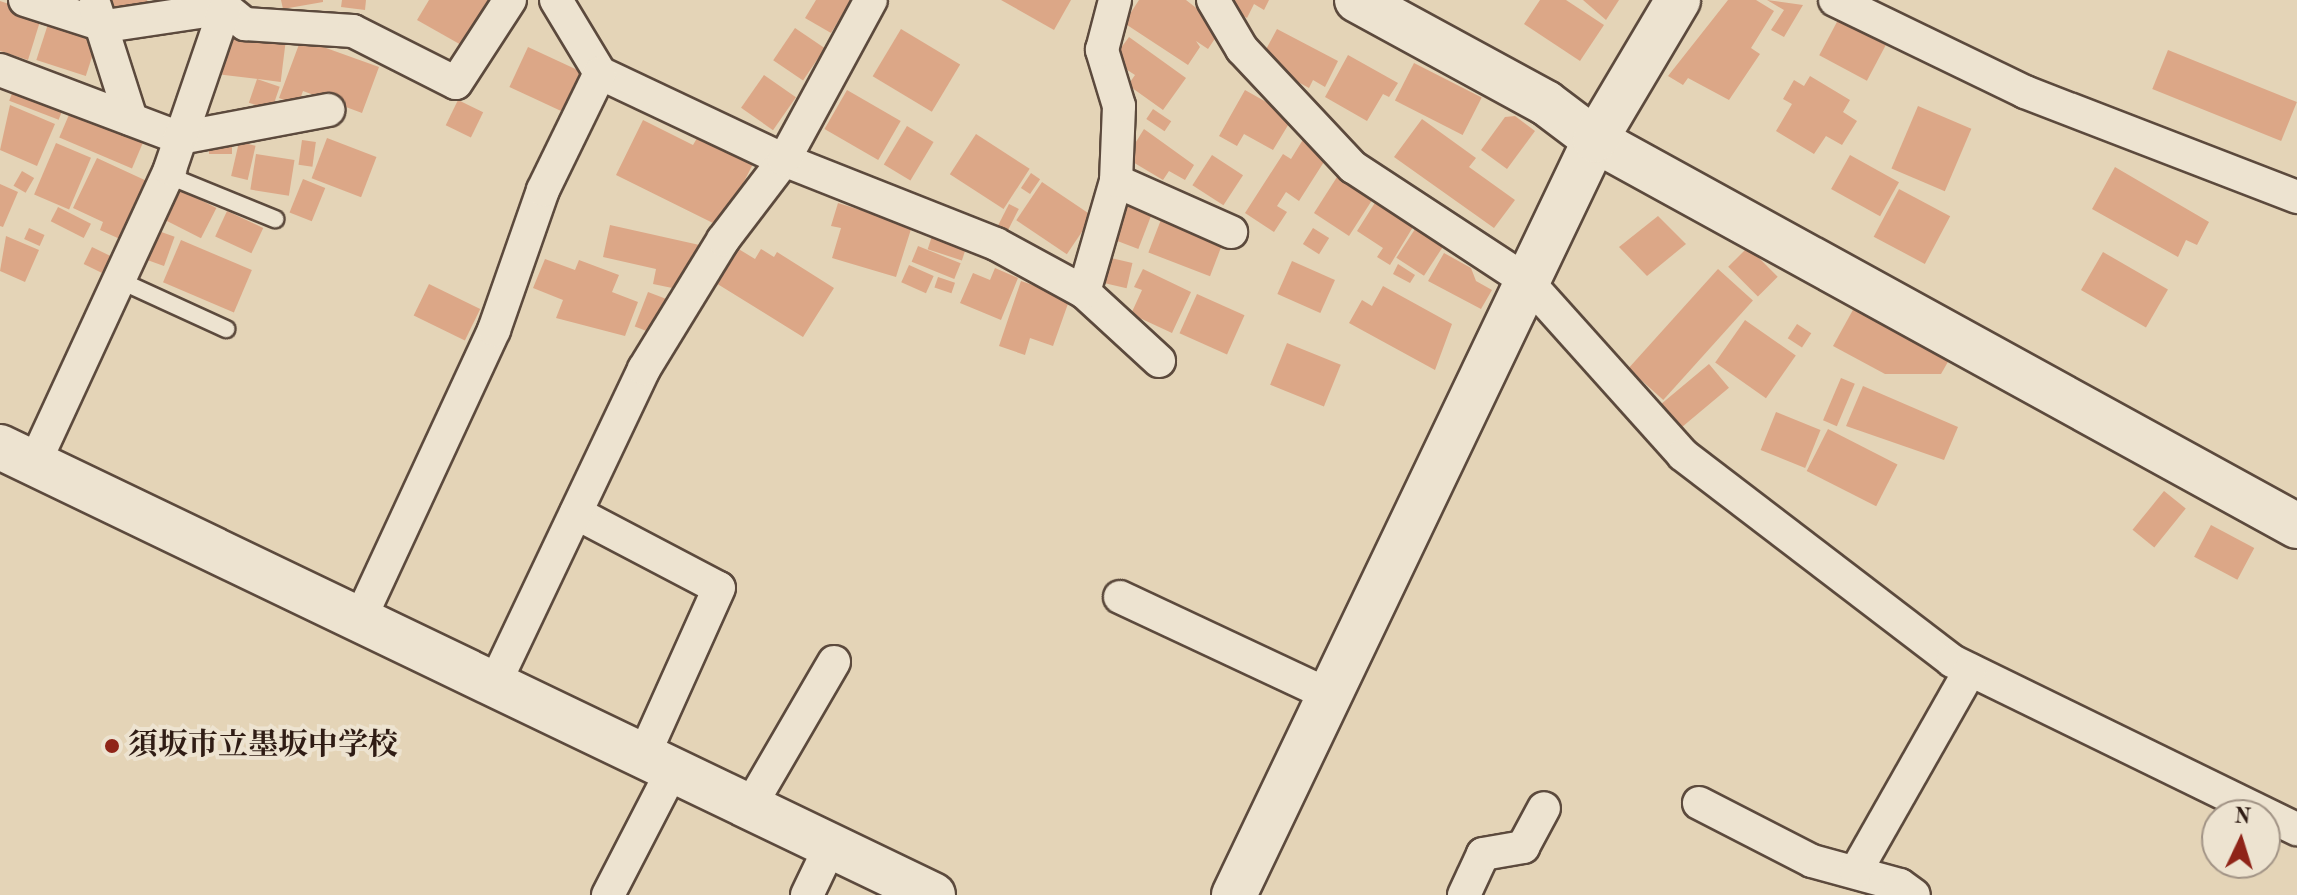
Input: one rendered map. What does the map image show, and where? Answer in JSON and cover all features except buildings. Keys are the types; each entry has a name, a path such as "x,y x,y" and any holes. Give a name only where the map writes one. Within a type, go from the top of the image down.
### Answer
{"street":[{"path":"25,0 99,13 225,8 245,24 353,31 456,83 510,0"},
{"path":"556,0 600,73 784,160 996,244 1084,292 1159,361"},
{"path":"494,685 644,369 723,240 784,160 871,0"},
{"path":"1084,292 1116,181 1119,106 1102,50 1115,0"},
{"path":"1213,0 1242,49 1353,167 1528,282 1683,455 1970,670 2297,829"},
{"path":"1357,0 1546,103 1595,140 2295,520"},
{"path":"1234,895 1595,140 1678,0"},
{"path":"1835,0 2025,92 2297,197"},
{"path":"225,8 167,175 119,280 17,455 933,895"},
{"path":"99,13 131,119"},
{"path":"0,70 180,138 328,110"},
{"path":"359,621 494,330 543,190 600,73"},
{"path":"1116,181 1231,232"},
{"path":"576,513 719,588 658,764 608,895"},
{"path":"1120,597 1331,696"},
{"path":"749,808 834,662"},
{"path":"1856,871 1970,670"},
{"path":"1699,803 1812,861 1856,871 1914,895"},
{"path":"1464,895 1483,854 1523,847 1544,808"},
{"path":"807,895 830,847"}],"lane":[{"path":"167,175 275,219"},
{"path":"119,280 226,329"}],"place":[{"name":"須坂市立墨坂中学校","path":"112,746"}]}
